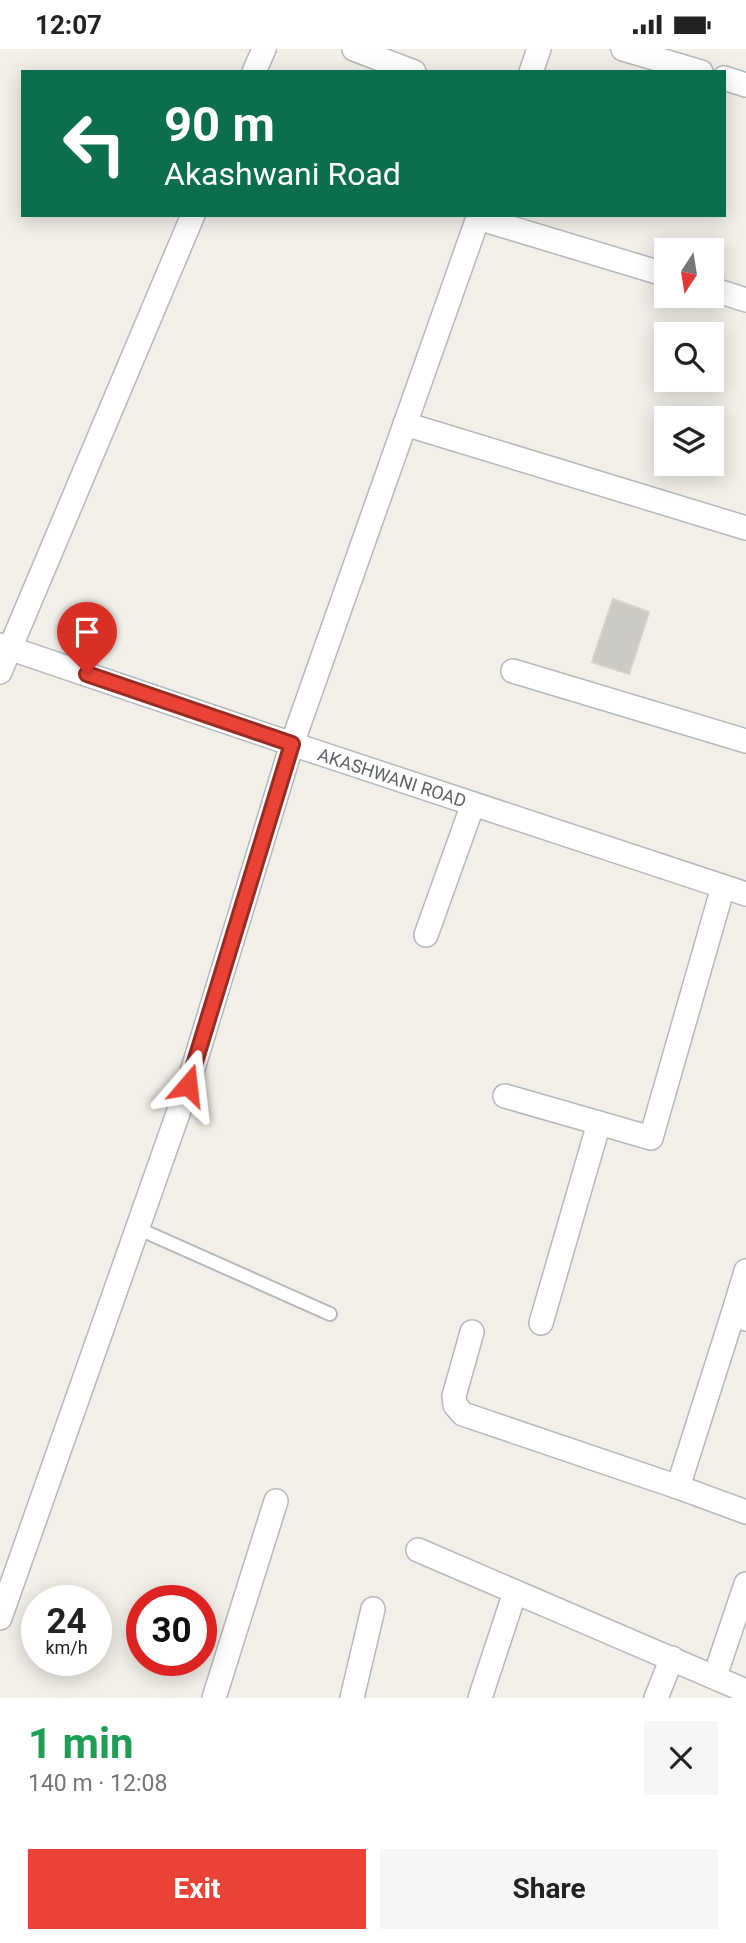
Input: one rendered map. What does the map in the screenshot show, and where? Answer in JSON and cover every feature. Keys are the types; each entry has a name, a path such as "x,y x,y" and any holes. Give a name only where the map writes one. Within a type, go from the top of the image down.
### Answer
{"street":[{"path":"255,70 264,49"},
{"path":"354,49 409,70"},
{"path":"532,70 539,49"},
{"path":"623,49 694,70"},
{"path":"726,79 746,85"},
{"path":"0,672 5,646 193,217"},
{"path":"0,1618 188,1085 292,744 479,217 654,271"},
{"path":"724,293 746,300"},
{"path":"405,424 746,528"},
{"name":"AKASHWANI ROAD","path":"5,646 746,894"},
{"path":"513,671 746,741"},
{"path":"426,936 473,804"},
{"path":"505,1096 651,1138 723,887"},
{"path":"541,1323 598,1123"},
{"path":"678,1487 739,1317 746,1271"},
{"path":"472,1332 454,1396 455,1405 463,1414 746,1512"},
{"path":"214,1698 276,1501"},
{"path":"418,1550 746,1691"},
{"path":"715,1676 746,1584"},
{"path":"481,1698 516,1592"},
{"path":"352,1698 373,1609"},
{"path":"656,1698 672,1658"}],"lane":[{"path":"137,1228 330,1314"}],"building":[{"path":"613,599 649,612 629,674 592,662"}],"route":[{"path":"87,674 292,744 188,1085"}]}
